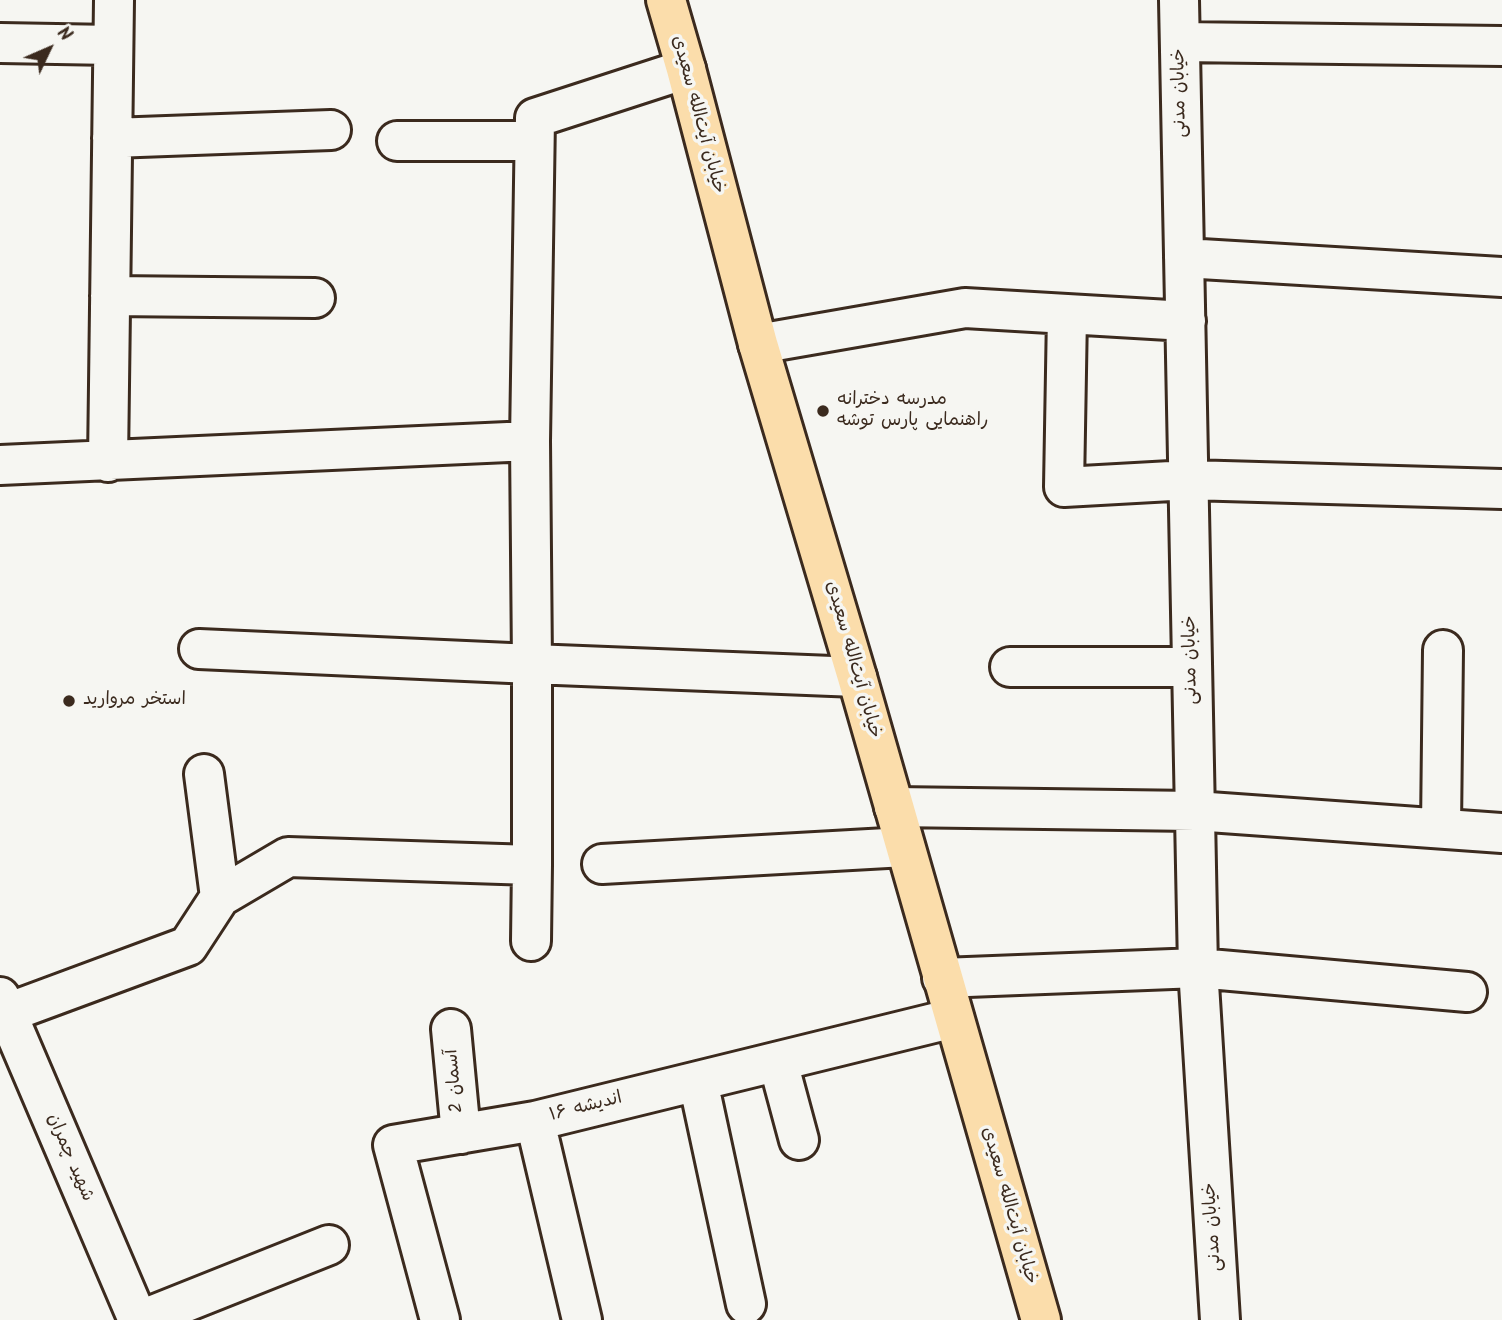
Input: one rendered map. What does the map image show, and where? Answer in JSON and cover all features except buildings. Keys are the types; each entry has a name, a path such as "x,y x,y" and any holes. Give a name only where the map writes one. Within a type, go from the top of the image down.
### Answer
{"main road":[{"name":"خیابان آیت‌الله سعیدی","path":"666,0 758,344 857,677 1041,1320"}],"street":[{"path":"108,462 114,0"},
{"name":"خیابان مدنی","path":"1180,0 1198,968 1220,1320"},
{"path":"1180,42 1502,46"},
{"path":"0,43 113,45"},
{"path":"531,941 530,441 535,118 686,69"},
{"path":"112,138 331,130"},
{"path":"397,141 534,141"},
{"path":"1184,258 1502,277"},
{"path":"110,296 315,298"},
{"path":"758,344 965,308 1186,321"},
{"path":"1067,314 1065,487 1189,480 1502,489"},
{"path":"0,465 530,441"},
{"path":"199,649 857,677"},
{"path":"1441,828 1443,650"},
{"path":"1010,667 1192,667"},
{"path":"204,774 220,897"},
{"path":"894,807 1195,811 1502,833"},
{"path":"602,864 905,847"},
{"path":"3,1005 188,946 220,897 288,857 532,865"},
{"path":"942,978 1198,968 1467,992"},
{"name":"شهید چمران","path":"3,1005 140,1320"},
{"name":"اندیشه ۱۶","path":"440,1320 393,1145 535,1121 954,1018"},
{"name":"آسمان 2","path":"451,1029 461,1134"},
{"path":"778,1062 799,1140"},
{"path":"698,1081 746,1304"},
{"path":"535,1121 582,1320"},
{"path":"140,1320 329,1245"}],"place":[{"name":"مدرسه دخترانه راهنمایی پارس توشه","path":"823,411"},
{"name":"استخر مروارید","path":"69,701"}]}
